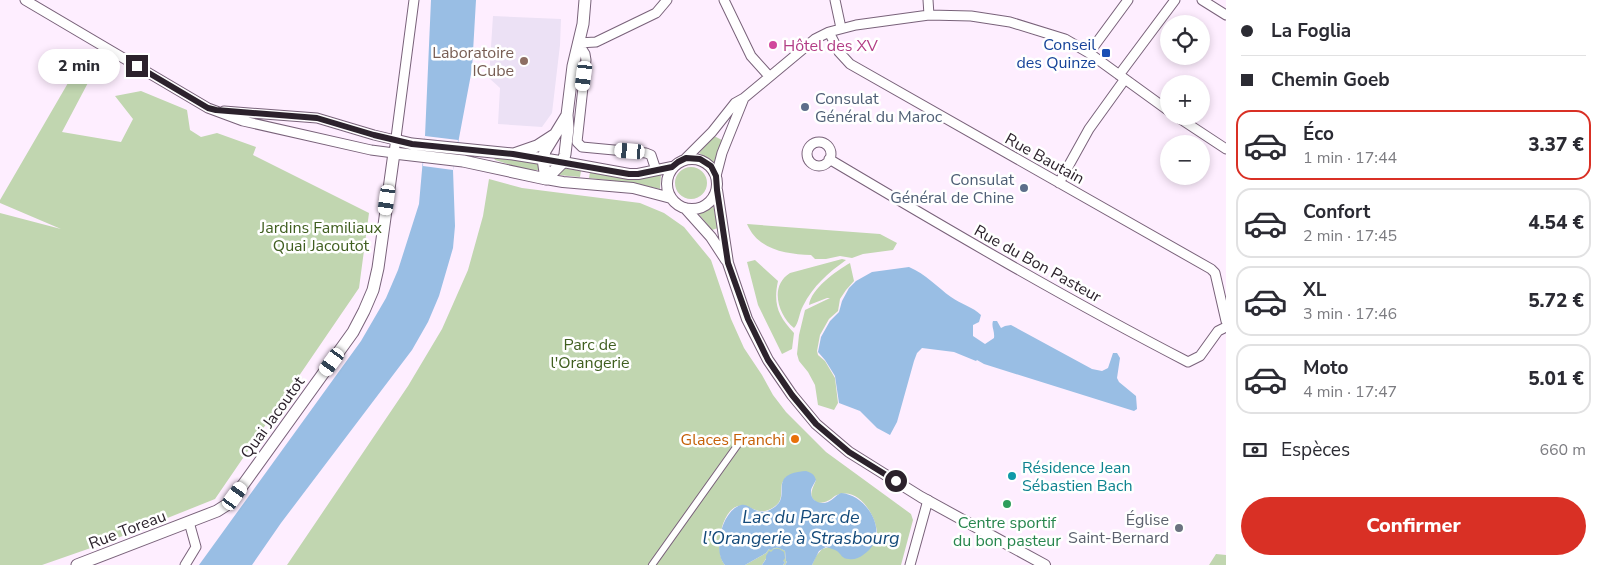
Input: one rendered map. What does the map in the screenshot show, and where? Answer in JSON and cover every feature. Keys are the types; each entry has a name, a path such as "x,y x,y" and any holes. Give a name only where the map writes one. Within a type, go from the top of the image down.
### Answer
{"main road":[{"path":"546,178 563,162 573,66 583,24 585,0"},
{"path":"546,178 543,159 545,151 567,115"},
{"path":"513,154 536,146 555,134"},
{"path":"395,140 411,149"},
{"path":"394,153 411,149 464,155 513,154 563,162"},
{"name":"Quai Jacoutot","path":"189,522 217,511 228,504 353,332 373,290 378,268 394,153"},
{"path":"464,155 546,178"},
{"name":"Rue Toreau","path":"77,565 189,522"}],"street":[{"path":"25,0 216,110 243,121 371,150 394,153"},
{"name":"Quai Jacoutot","path":"394,153 414,0"},
{"path":"656,170 651,155 646,153 582,147 577,142 586,60 585,54 578,43 596,42 638,22 656,13 667,0"},
{"path":"724,0 751,56 769,76"},
{"path":"835,0 841,28"},
{"path":"928,0 929,15"},
{"path":"1089,53 1128,0"},
{"path":"1059,183 1089,129 1175,0"},
{"path":"1202,0 1226,15"},
{"path":"717,190 709,203 696,209 685,208 677,205 671,198 667,188 667,177 672,167 686,158 712,132 735,103 744,98 814,39 841,28 929,15 971,16 1010,22 1065,39 1089,53 1160,104"},
{"name":"Rue Bautain","path":"829,32 839,52 850,64 1211,268 1215,273 1226,321"},
{"path":"744,98 722,153 716,176 717,190 728,263 748,319 768,360 792,395 816,424 849,452 928,500 1045,565"},
{"path":"216,110 317,118 395,140"},
{"path":"1190,125 1226,149"},
{"path":"686,158 700,159 711,166 716,176"},
{"name":"Rue du Bon Pasteur","path":"829,159 932,220 1138,336 1188,362 1200,356 1218,331 1226,327"},
{"path":"563,162 629,174 672,167"},
{"path":"546,178 563,182 633,188 671,198"},
{"path":"685,208 711,237 728,263"},
{"path":"652,565 739,444"},
{"path":"910,565 928,500"},
{"path":"185,565 196,547 189,522"}],"shaded area":[{"name":"Laboratoire ICube","path":"493,16 561,19 552,113 542,127 498,124 500,88 489,78"}],"green space":[{"name":"Jardins Familiaux Quai Jacoutot","path":"86,52 100,60 62,132 121,142 133,119 115,96 141,91 187,110 190,130 201,137 217,133 256,147 253,155 369,213 359,288 215,499 105,543 42,565 0,565 0,213 61,229 0,203 0,200"},
{"path":"714,136 722,140 716,164 699,153"},
{"path":"494,158 538,163 540,170 527,170 495,160"},
{"path":"691,167 703,171 707,183 703,195 691,199 679,195 675,183 679,171"},
{"path":"564,168 581,171 580,177 558,175"},
{"path":"590,172 621,177 661,174 660,189 633,183 589,178"},
{"name":"Parc de l'Orangerie","path":"489,179 522,188 640,203 664,213 684,227 711,260 731,319 744,348 773,395 786,412 826,452 911,514 913,520 901,565 812,565 822,549 877,533 874,519 866,505 854,496 840,494 818,503 811,496 816,480 786,477 782,483 779,502 774,507 758,511 743,505 732,509 727,516 723,524 720,542 720,551 725,565 287,565 408,386 442,329 468,270 483,216"},
{"path":"712,205 718,228 712,230 698,213"},
{"path":"747,224 880,234 897,243 893,250 863,254 852,258 840,256 815,259 811,255 783,252 765,245 752,233"},
{"path":"842,259 846,260 827,275 811,292 794,328 784,316 778,301 778,293 783,279 790,273"},
{"path":"755,260 778,281 776,296 778,309 784,321 794,333 792,349 782,354 758,305 747,262"},
{"path":"850,263 854,281 840,299 838,311 829,319 820,335 817,351 835,378 838,403 834,410 818,405 815,385 799,361 797,354 799,335 805,310 830,298 809,305 814,293 831,276"},
{"path":"780,548 785,551 787,562 785,565 783,565 785,562 767,557 762,565 745,565 766,553 769,549"},
{"path":"1216,554 1226,555 1226,565 1209,565"}],"water":[{"path":"431,0 476,0 472,69 453,170 455,226 453,248 439,296 428,322 412,350 281,523 252,565 199,565 361,341 386,298 398,270 419,204 425,136"},
{"path":"909,267 926,277 951,297 981,315 979,322 973,325 973,336 985,344 994,338 993,321 997,321 1001,328 1011,325 1092,369 1102,371 1108,368 1113,353 1117,353 1120,358 1117,378 1119,382 1136,396 1137,409 1134,411 984,364 954,352 922,348 917,353 914,361 897,422 890,435 877,428 860,411 839,403 835,376 818,352 821,337 830,321 839,312 849,288 856,281 872,272"},
{"name":"Lac du Parc de l'Orangerie à Strasbourg","path":"806,471 813,474 816,480 811,491 814,500 822,503 828,502 841,493 860,501 868,509 876,528 876,538 872,547 860,557 851,559 845,558 837,551 826,547 819,551 812,565 785,565 787,562 785,551 776,548 769,549 766,553 745,565 725,565 721,559 719,541 724,522 734,508 745,505 759,511 769,510 780,501 783,480 794,473"},
{"path":"774,549 784,552 785,558 783,561 785,562 783,565 762,565 769,551 771,552"}],"pier":[{"path":"425,136 458,140 453,170 423,166"}],"place":[{"name":"Hôtel des XV","path":"773,45"},
{"name":"Conseil des Quinze","path":"1106,53"},
{"name":"Laboratoire ICube","path":"524,61"},
{"name":"Consulat Général du Maroc","path":"805,107"},
{"name":"Consulat Général de Chine","path":"1024,188"},
{"name":"Glaces Franchi","path":"795,439"},
{"name":"Résidence Jean Sébastien Bach","path":"1012,476"},
{"name":"Centre sportif du bon pasteur","path":"1007,504"},
{"name":"Église Saint-Bernard","path":"1179,528"}],"route":[{"path":"137,66 208,108 317,118 412,144 513,154 629,174 672,167 686,158 700,159 711,166 716,176 728,263 748,319 768,360 792,395 816,424 849,452 896,481"}]}
